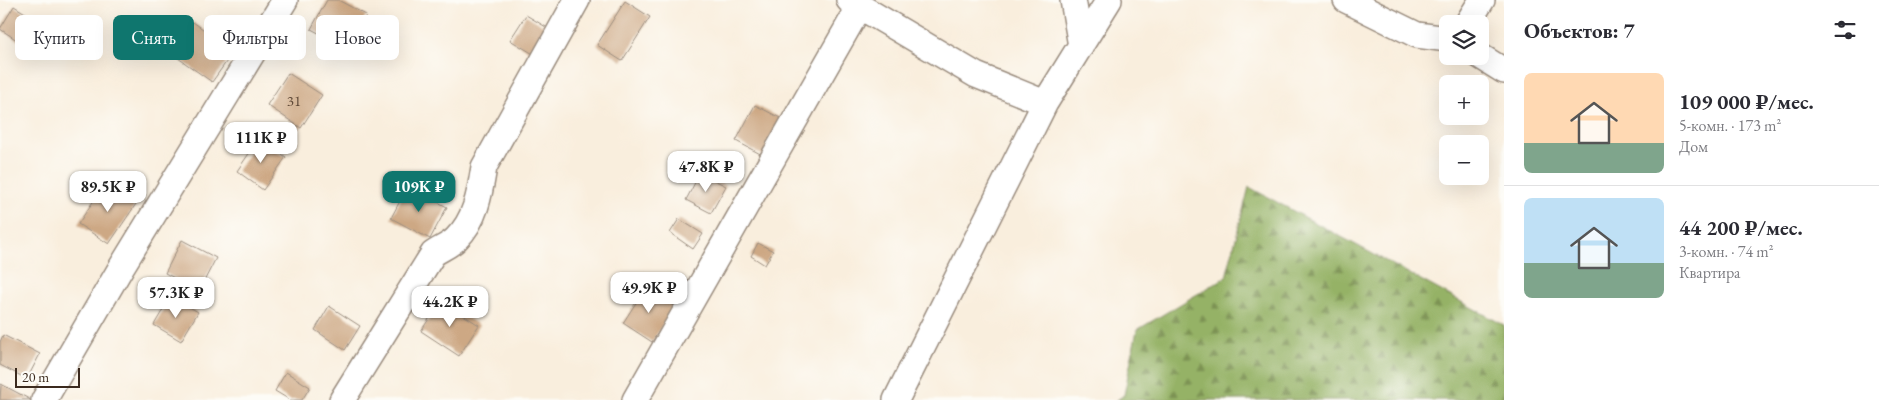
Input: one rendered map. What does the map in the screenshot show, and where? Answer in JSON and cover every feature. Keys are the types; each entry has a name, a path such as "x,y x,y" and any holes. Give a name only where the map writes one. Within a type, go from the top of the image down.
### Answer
{"street":[{"path":"44,400 122,266 284,0"},
{"path":"342,400 433,254 456,239 470,222 479,196 484,167 577,0"},
{"path":"1073,0 1081,46"},
{"path":"896,400 1045,103 1109,0"},
{"path":"1346,0 1417,35 1439,38"},
{"path":"635,400 855,3 976,74 1045,103"},
{"path":"1489,62 1504,71"}],"green space":[{"path":"1249,187 1504,325 1504,400 1117,400 1124,395 1137,330 1226,277"}],"building":[{"path":"327,0 338,0 366,15 319,15"},
{"path":"625,1 650,17 622,61 597,45"},
{"path":"14,6 28,15 15,15 15,39 0,29"},
{"path":"526,15 551,30 535,55 510,40"},
{"path":"316,20 316,32 311,29"},
{"path":"194,23 204,30 204,60 228,60 212,82 181,60 194,60"},
{"path":"288,73 322,95 301,128 267,105"},
{"path":"755,105 786,121 766,157 736,141"},
{"path":"259,139 286,157 263,190 237,171"},
{"path":"700,173 726,186 711,213 686,200"},
{"path":"107,181 138,201 109,244 78,224"},
{"path":"408,186 447,207 430,239 391,218"},
{"path":"679,219 703,234 693,249 670,233"},
{"path":"182,240 216,258 199,291 165,273"},
{"path":"758,243 773,251 765,265 751,256"},
{"path":"646,287 675,306 652,342 623,323"},
{"path":"171,296 198,312 181,341 154,325"},
{"path":"441,301 479,325 459,356 421,331"},
{"path":"329,306 360,326 345,350 315,330"},
{"path":"3,335 40,354 27,379 0,365 0,342"},
{"path":"286,372 310,387 302,400 290,400 275,391"},
{"path":"1,384 31,400 0,400"}]}
